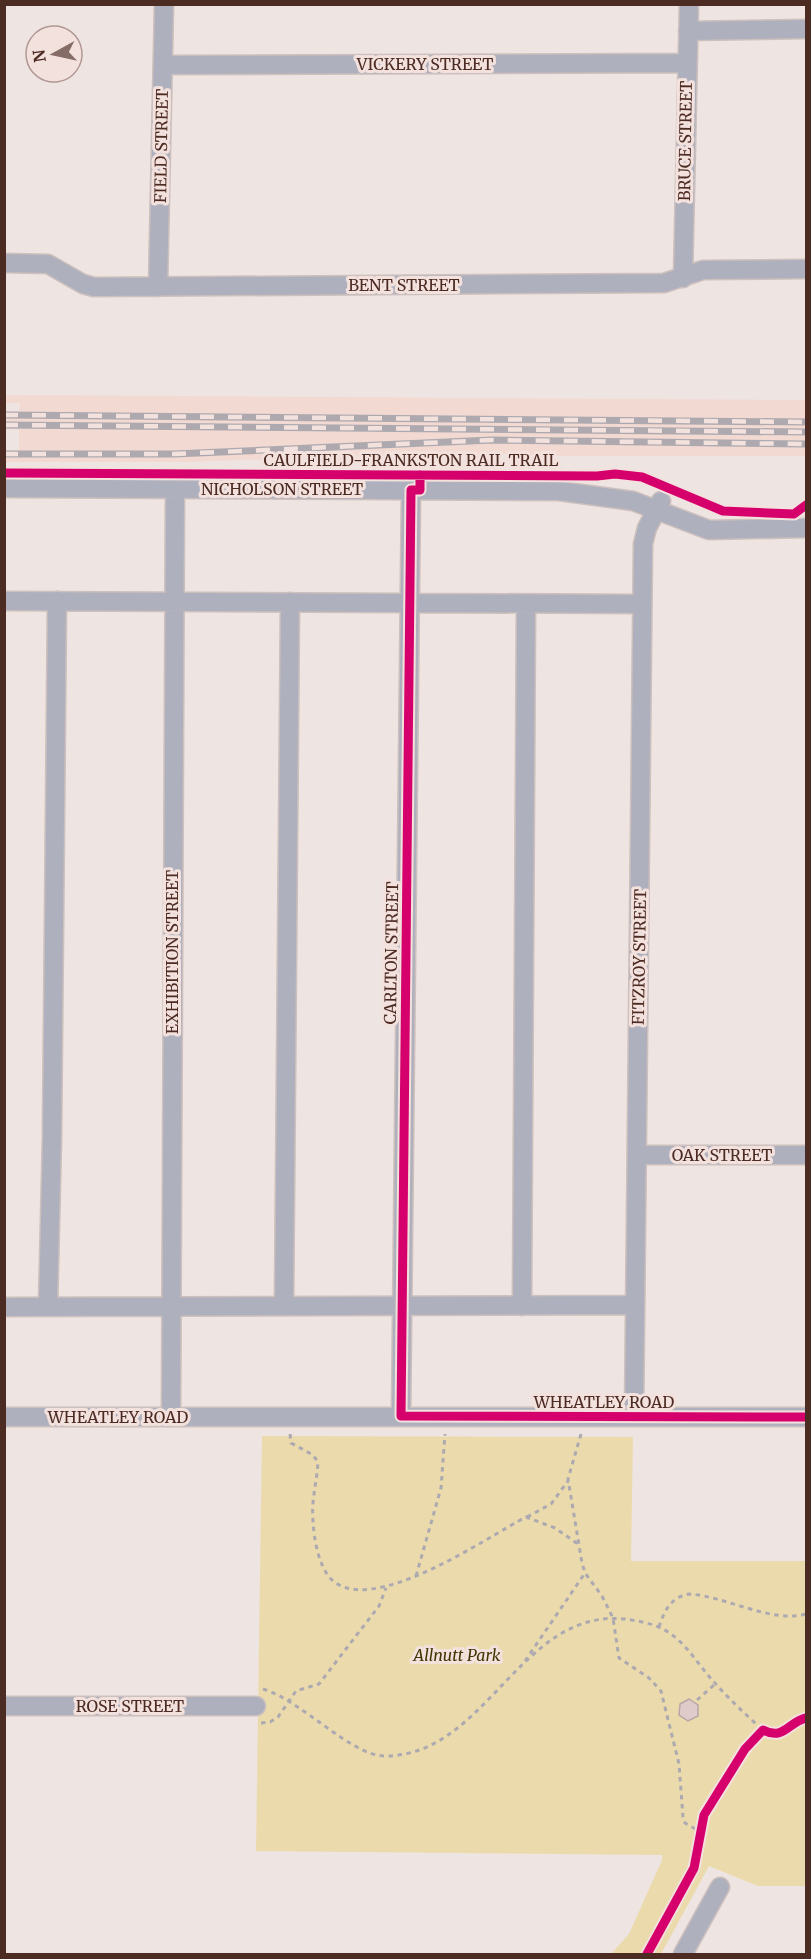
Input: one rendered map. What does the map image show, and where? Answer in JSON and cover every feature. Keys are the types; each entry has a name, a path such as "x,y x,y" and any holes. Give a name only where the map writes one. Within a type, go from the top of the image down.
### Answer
{"street":[{"name":"FIELD STREET","path":"158,287 164,4"},
{"name":"BRUCE STREET","path":"683,278 688,4"},
{"path":"688,31 807,29"},
{"name":"VICKERY STREET","path":"163,65 687,63"},
{"name":"BENT STREET","path":"4,263 48,264 83,284 94,287 664,283 703,270 807,268"},
{"name":"NICHOLSON STREET","path":"4,488 559,491 584,487 618,488 640,491 658,506 746,528 807,528"},
{"name":"EXHIBITION STREET","path":"171,1416 175,488"},
{"name":"CARLTON STREET","path":"402,1416 411,490"},
{"name":"FITZROY STREET","path":"634,1417 643,544 658,506"},
{"path":"4,601 642,604"},
{"path":"48,1306 52,1137 57,601"},
{"path":"284,1306 290,602"},
{"path":"522,1306 526,604"},
{"name":"OAK STREET","path":"637,1155 807,1155"},
{"path":"4,1307 635,1305"},
{"name":"WHEATLEY ROAD","path":"4,1417 807,1417"},
{"name":"ROSE STREET","path":"4,1706 257,1706"},
{"path":"683,1954 720,1887"}],"path":[{"path":"290,1434 291,1443 313,1455 318,1462 312,1498 312,1520 317,1547 328,1575 344,1585 369,1590 386,1588 416,1576 551,1504 568,1479 586,1417"},
{"path":"416,1576 442,1481 445,1434"},
{"path":"568,1479 585,1573 602,1596 613,1618 619,1658 649,1678 661,1691 679,1764 684,1802 683,1817 685,1823 700,1831"},
{"path":"526,1517 555,1528 581,1546"},
{"path":"386,1588 380,1606 319,1684 296,1691 288,1702 274,1720 257,1706 269,1691 288,1702 367,1753 403,1755 430,1747 480,1709 523,1663 585,1573"},
{"path":"659,1627 667,1607 682,1595 689,1594 740,1604 775,1615 806,1615"},
{"path":"523,1663 569,1629 613,1618 659,1627 682,1645 760,1733 775,1735"},
{"path":"697,1700 715,1684"}],"shaded area":[{"path":"5,395 806,400 806,456 515,456 499,453 335,461 333,457 184,462 5,462 5,450 19,450 19,430 5,429 5,411 19,411 20,403 5,403"}],"green space":[{"name":"Allnutt Park","path":"262,1436 633,1437 631,1561 806,1561 806,1886 758,1886 709,1866 661,1954 611,1954 629,1934 662,1860 662,1855 256,1851"}],"building":[{"path":"689,1699 698,1705 698,1716 688,1721 679,1715 680,1704"}],"railway":[{"path":"4,415 806,422"},
{"path":"4,425 806,432"},
{"path":"4,454 174,454 492,440 806,444"}],"cycle path":[{"name":"CAULFIELD-FRANKSTON RAIL TRAIL","path":"4,473 597,476 615,474 642,477 723,511 794,514 806,505"},
{"name":"CAULFIELD-FRANKSTON RAIL TRAIL","path":"420,475 420,490 411,490 401,1416 806,1417"},
{"path":"647,1954 694,1868 704,1815 745,1749 763,1730 770,1733 781,1732 806,1718"}]}
